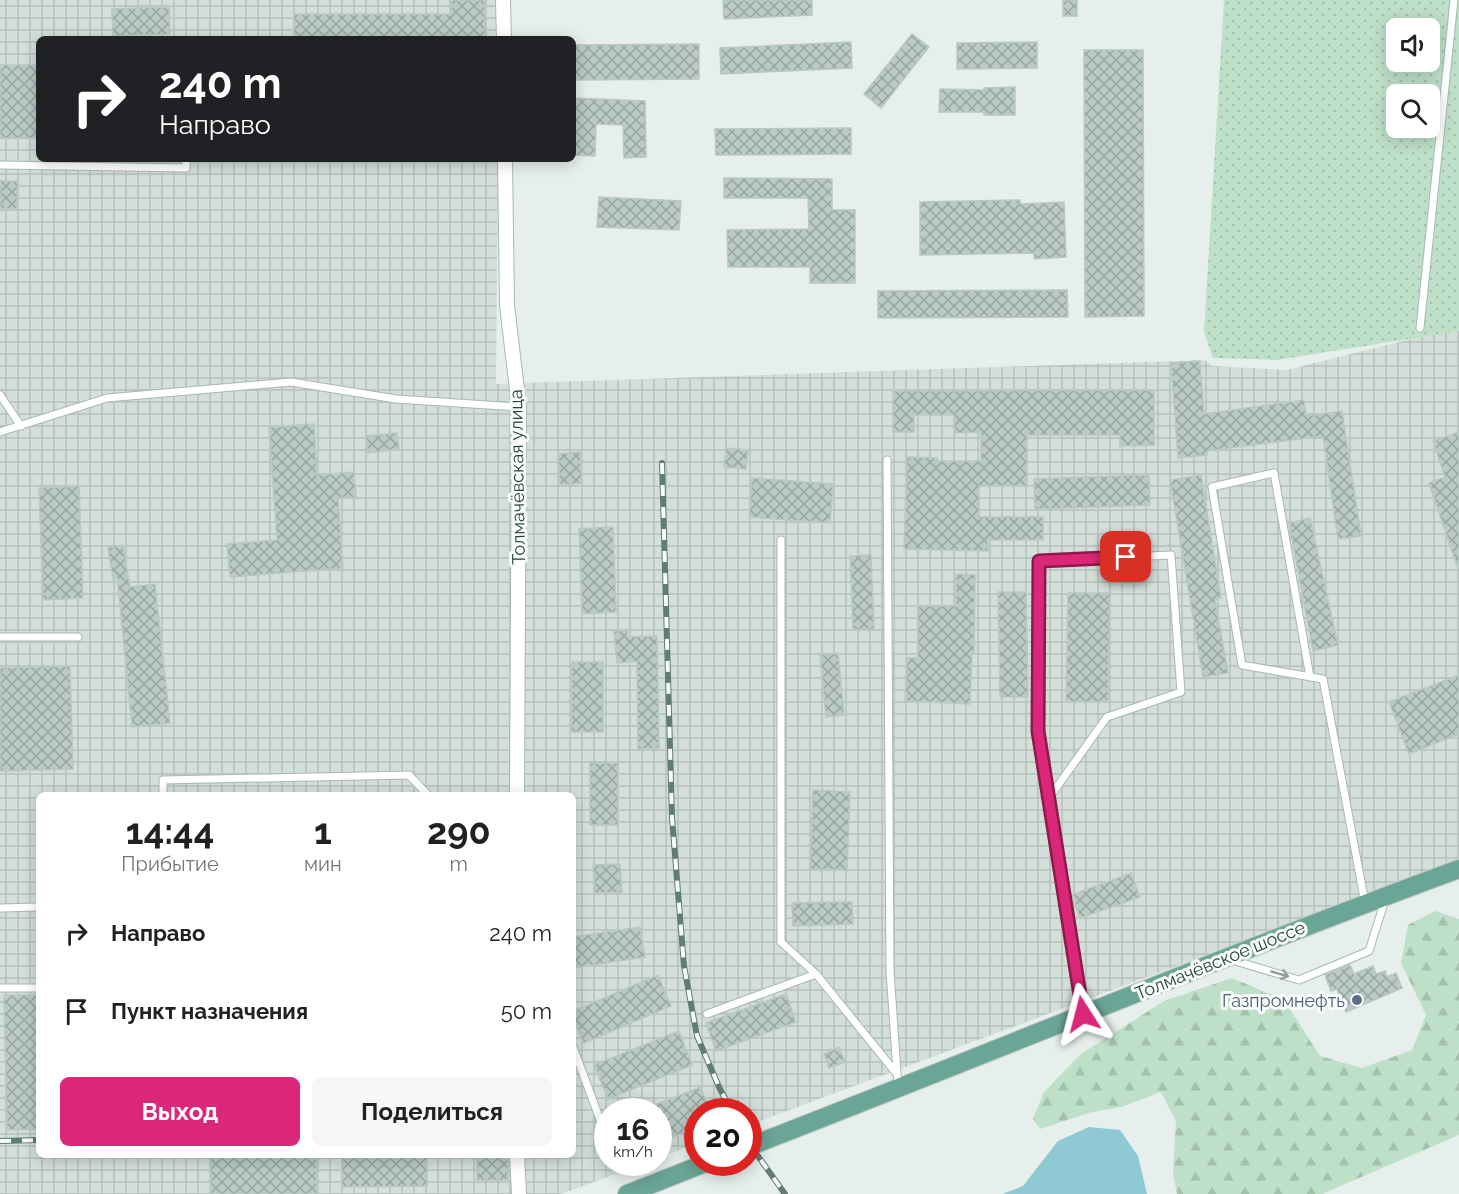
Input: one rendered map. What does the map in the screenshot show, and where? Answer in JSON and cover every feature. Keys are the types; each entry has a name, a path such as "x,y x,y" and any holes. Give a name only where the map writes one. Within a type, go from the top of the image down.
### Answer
{"main road":[{"name":"Толмачёвское шоссе","path":"762,1141 897,1081 1083,1014 1365,903 1459,869"},
{"path":"627,1194 684,1171"}],"street":[{"path":"503,0 504,36"},
{"name":"Толмачёвская улица","path":"505,162 507,304 519,407 517,792"},
{"path":"517,1158 519,1194"}],"lane":[{"path":"1420,328 1454,0"},
{"path":"0,165 186,168 186,162"},
{"path":"0,432 107,398 291,382 396,399 519,407"},
{"path":"0,396 21,426"},
{"path":"887,460 890,971 897,1081"},
{"path":"1310,677 1274,473 1212,487 1242,665 1310,677 1323,679 1365,903"},
{"path":"781,540 781,942 816,974 897,1081"},
{"path":"1049,798 1107,717 1181,692 1170,555 1039,561 1038,731 1083,1014"},
{"path":"0,637 78,637"},
{"path":"164,792 164,780 409,775 426,792"},
{"path":"1224,958 1299,980 1369,951 1387,896"},
{"path":"0,908 36,907"},
{"path":"707,1014 816,974"},
{"path":"0,988 36,988"},
{"path":"576,1055 594,1103"}],"shaded area":[{"path":"0,0 499,0 499,36 36,36 36,162 498,162 496,384 1205,360 1212,366 1287,370 1459,327 1459,861 762,1120 762,1098 684,1098 684,1148 672,1153 672,1098 594,1098 594,1176 610,1176 561,1194 0,1194"}],"green space":[{"path":"1224,0 1459,0 1459,331 1277,360 1213,358 1204,332"},
{"path":"1435,911 1459,919 1459,1135 1322,1194 1177,1194 1173,1173 1176,1121 1161,1092 1121,1107 1088,1113 1040,1129 1033,1119 1044,1092 1081,1054 1164,1001 1232,978 1284,1000 1320,1056 1362,1068 1412,1050 1426,1015 1401,963 1408,925"}],"water":[{"path":"1089,1127 1120,1130 1138,1156 1147,1194 1002,1194 1023,1186 1058,1141"}],"building":[{"path":"452,0 485,0 485,36 294,36 294,14 451,14"},
{"path":"723,0 812,0 812,15 724,19"},
{"path":"1063,0 1077,0 1077,16 1063,16"},
{"path":"169,7 170,34 113,36 112,9"},
{"path":"912,34 929,47 881,108 864,94"},
{"path":"851,42 852,68 721,74 720,48"},
{"path":"1037,42 1037,68 957,69 957,43"},
{"path":"699,44 699,79 576,80 576,45"},
{"path":"1084,50 1143,50 1144,316 1085,317"},
{"path":"0,65 36,65 36,138 0,138"},
{"path":"1015,87 1015,115 939,112 940,89 984,90 984,88"},
{"path":"576,98 645,101 646,157 624,158 623,125 596,124 595,156 576,155"},
{"path":"851,128 851,154 716,155 715,129"},
{"path":"724,178 832,179 832,210 855,210 855,283 810,283 810,267 728,267 727,230 809,229 808,198 724,198"},
{"path":"0,181 18,181 17,209 0,208"},
{"path":"599,197 681,201 679,230 597,227"},
{"path":"1020,200 1020,204 1064,202 1066,257 1034,259 1034,253 920,255 920,202"},
{"path":"1067,290 1068,317 878,318 878,291"},
{"path":"1200,361 1204,414 1304,400 1306,416 1342,411 1361,536 1338,539 1323,436 1207,451 1207,455 1178,458 1171,363"},
{"path":"1154,390 1154,445 1120,446 1120,435 1027,435 1027,486 979,486 979,517 1043,517 1043,540 988,540 988,551 904,549 907,457 937,458 937,461 981,461 981,432 954,433 954,415 914,415 914,432 893,432 893,391"},
{"path":"314,424 317,475 354,472 356,497 338,498 343,568 230,577 227,544 277,540 269,427"},
{"path":"1459,432 1459,566 1457,566 1429,483 1445,477 1433,441"},
{"path":"397,433 399,449 368,453 366,436"},
{"path":"726,448 748,450 746,469 724,467"},
{"path":"580,452 582,483 560,485 558,454"},
{"path":"1149,475 1150,505 1035,509 1034,479"},
{"path":"1201,475 1221,598 1215,600 1228,673 1203,677 1170,480"},
{"path":"752,478 833,484 830,523 749,517"},
{"path":"79,486 83,598 43,600 39,488"},
{"path":"1310,518 1338,645 1313,651 1289,523"},
{"path":"613,527 616,612 582,614 579,529"},
{"path":"123,545 130,587 155,584 170,723 132,727 117,577 113,578 108,548"},
{"path":"871,555 874,629 853,630 850,556"},
{"path":"956,574 975,575 974,654 972,654 970,704 905,701 907,658 918,658 918,606 956,606"},
{"path":"998,592 1026,592 1028,697 1000,697"},
{"path":"1068,593 1110,593 1108,702 1066,702"},
{"path":"627,630 628,637 657,636 659,748 638,749 637,661 617,663 614,631"},
{"path":"838,653 844,715 826,717 820,655"},
{"path":"572,662 603,662 603,732 571,732"},
{"path":"70,666 73,769 0,771 0,668"},
{"path":"1459,675 1459,734 1409,754 1389,702"},
{"path":"590,763 618,763 618,825 590,825"},
{"path":"813,790 850,792 847,870 810,869"},
{"path":"620,864 622,892 595,893 593,865"},
{"path":"1131,873 1140,897 1080,918 1072,895"},
{"path":"852,902 853,924 793,926 792,903"},
{"path":"640,927 645,957 576,968 576,937"},
{"name":"Газпромнефть","path":"1350,965 1354,974 1373,966 1376,974 1385,971 1387,977 1396,973 1402,988 1346,1012 1337,989 1331,991 1325,975"},
{"path":"658,975 671,1006 584,1043 576,1026 576,1010"},
{"path":"786,994 796,1022 716,1051 706,1023"},
{"path":"4,995 36,995 36,1129 7,1130"},
{"path":"679,1031 692,1065 608,1098 594,1065"},
{"path":"839,1047 845,1062 829,1068 824,1054"},
{"path":"701,1087 705,1098 684,1098 684,1132 672,1137 672,1098"},
{"path":"210,1158 316,1158 317,1194 211,1194"},
{"path":"342,1158 427,1158 427,1186 342,1187"},
{"path":"477,1158 508,1158 508,1180 477,1180"}],"railway":[{"path":"662,463 672,818 684,966 697,1036 725,1098"},
{"path":"0,1141 36,1140"},
{"path":"762,1162 785,1194"}],"place":[{"name":"Газпромнефть","path":"1357,1000"}],"route":[{"path":"1083,1014 1038,731 1039,561 1126,557"}]}
